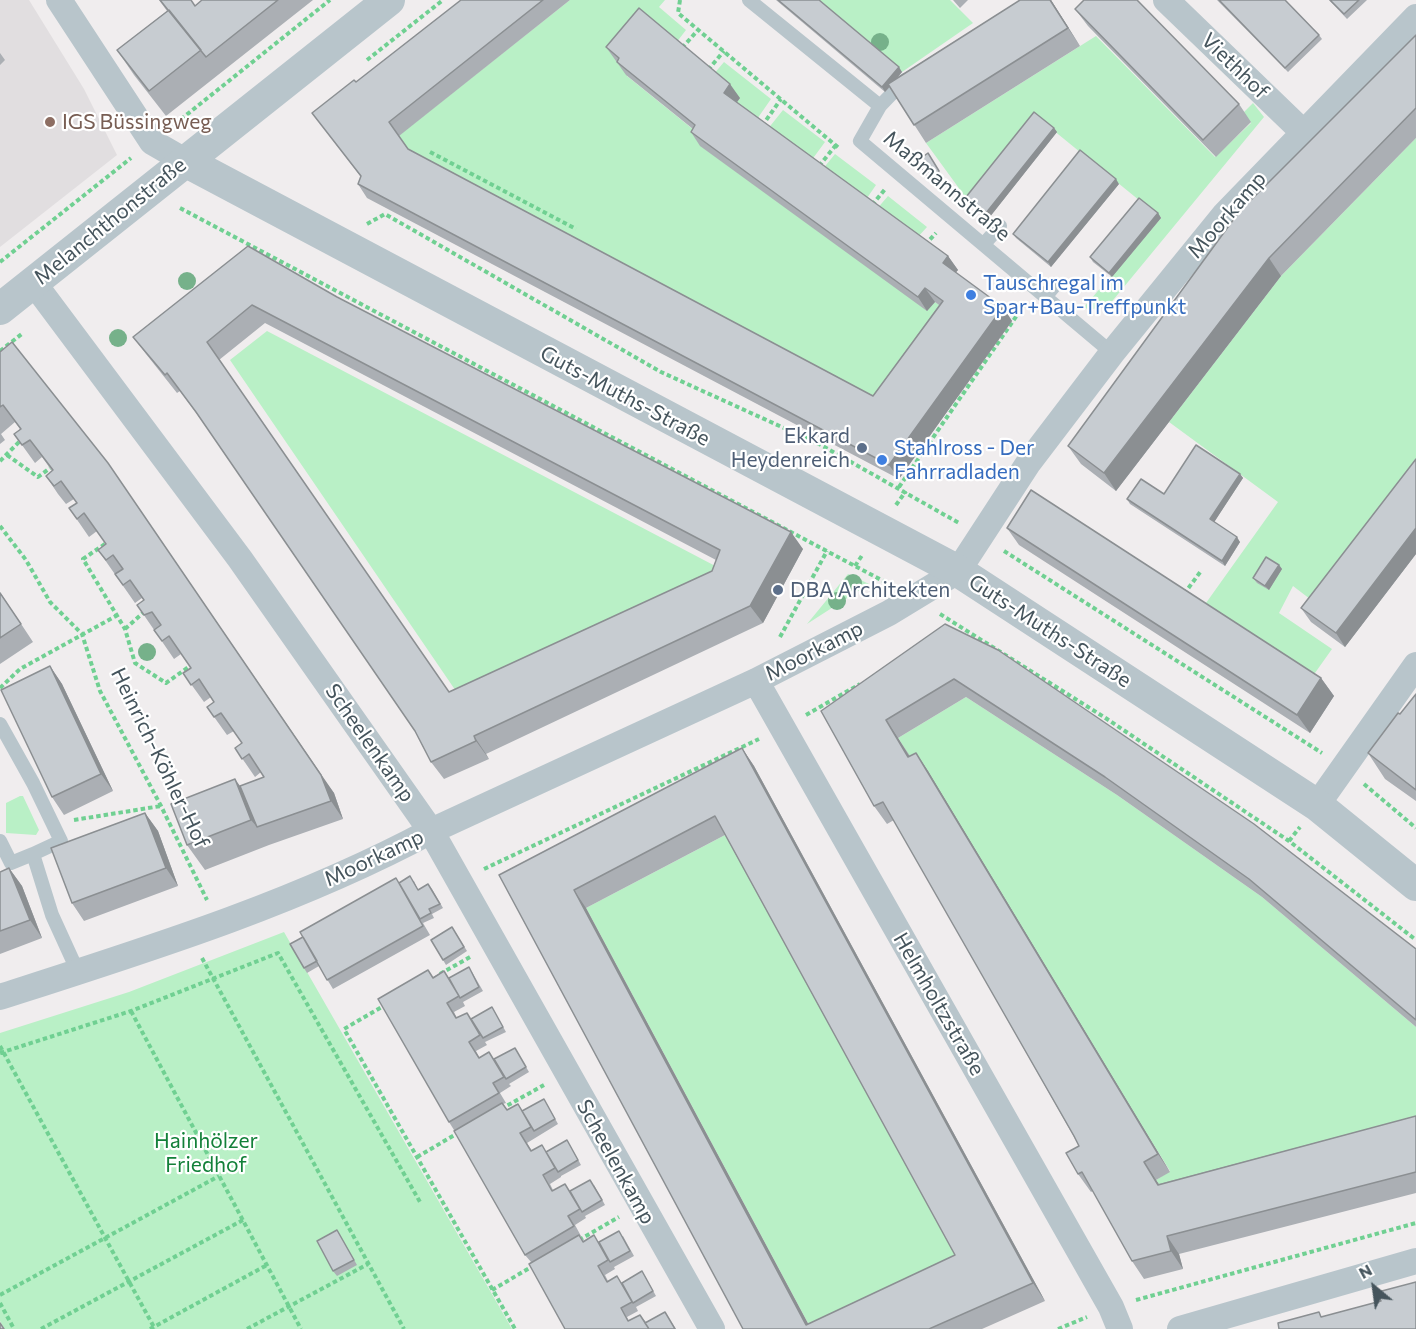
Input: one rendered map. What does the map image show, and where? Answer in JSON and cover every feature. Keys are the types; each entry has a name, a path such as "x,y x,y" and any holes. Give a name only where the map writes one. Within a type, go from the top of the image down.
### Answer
{"street":[{"path":"59,0 152,142 184,161"},
{"name":"Melanchthonstraße","path":"0,309 389,0"},
{"name":"Viethhof","path":"1166,0 1303,132"},
{"name":"Moorkamp","path":"0,997 193,934 385,856 431,831 756,681 915,598 958,571 1029,462 1112,353 1225,214 1416,17"},
{"name":"Guts-Muths-Straße","path":"184,161 958,571 1317,805 1416,885"},
{"name":"Scheelenkamp","path":"33,282 240,559 431,831 712,1329"},
{"path":"1317,805 1416,665"},
{"name":"Helmholtzstraße","path":"756,681 1115,1318"},
{"path":"1180,1329 1416,1261"}],"lane":[{"name":"Maßmannstraße","path":"748,0 880,106 860,141 1112,353"},
{"path":"880,106 919,69"},
{"path":"984,244 1000,226"},
{"path":"1041,292 1056,284"},
{"path":"0,724 33,783 61,842 11,863 0,841"},
{"path":"33,854 52,915 78,972"}],"path":[{"path":"0,262 330,0"},
{"path":"682,48 698,30"},
{"path":"265,38 272,46"},
{"path":"708,70 724,51"},
{"path":"762,127 781,99"},
{"path":"818,167 836,145"},
{"path":"430,152 576,229"},
{"path":"452,172 456,165"},
{"path":"482,188 486,181"},
{"path":"872,206 886,187"},
{"path":"180,208 915,598 1104,717 1289,841 1416,940"},
{"path":"924,245 938,231"},
{"path":"899,488 1041,292"},
{"path":"0,461 26,436"},
{"path":"7,455 39,477 50,468"},
{"name":"Heinrich-Köhler-Hof","path":"0,526 26,560 50,602 82,634 100,691 161,806 216,925"},
{"path":"105,544 83,559 125,629 135,663 166,683 190,666"},
{"path":"756,681 827,551"},
{"path":"1182,597 1201,571"},
{"path":"1176,585 1186,591"},
{"path":"125,629 149,608"},
{"path":"0,688 20,669 116,616"},
{"path":"952,633 962,627"},
{"path":"459,881 782,728 862,683"},
{"path":"52,824 161,806"},
{"path":"193,934 213,980 404,1329"},
{"path":"434,977 494,943"},
{"path":"1,1052 131,1011 278,953 420,1202"},
{"path":"394,1000 344,1029 515,1329"},
{"path":"131,1011 301,1329"},
{"path":"0,1046 1,1052 153,1328 267,1265"},
{"path":"496,1112 566,1072"},
{"path":"417,1156 466,1128"},
{"path":"0,1295 219,1176"},
{"path":"572,1245 641,1205"},
{"path":"41,1329 243,1220"},
{"path":"1058,1329 1115,1318 1416,1223"},
{"path":"492,1290 542,1261"},
{"path":"248,1329 368,1264"},
{"path":"0,1303 14,1329"}],"shaded area":[{"name":"IGS Büssingweg","path":"0,0 29,0 84,89 117,155 0,247"}],"green space":[{"path":"570,0 665,0 659,7 686,30 676,43 629,71 627,76 705,139 701,146 927,310 935,302 952,314 882,410 418,162 398,136"},
{"path":"817,0 950,0 973,23 902,72"},
{"path":"1096,36 1215,157 1251,123 1243,113 1253,103 1264,117 1109,305 1089,310 1084,307 1161,218 1037,117 969,202 926,143"},
{"path":"724,62 771,99 755,122 713,75"},
{"path":"783,110 825,142 811,161 767,130"},
{"path":"1416,138 1416,484 1310,599 1293,586 1279,613 1332,649 1310,680 1201,610 1278,502 1169,422 1281,276"},
{"path":"835,154 876,185 865,201 822,170"},
{"path":"888,196 927,227 916,239 876,210"},
{"path":"267,331 721,569 462,700 230,360"},
{"path":"848,574 869,584 807,624"},
{"path":"966,697 1117,795 1262,897 1416,1027 1416,1137 1170,1202 1156,1180 1170,1171 898,738"},
{"path":"23,796 39,830 36,835 6,833 6,803"},
{"path":"727,834 967,1273 811,1329 586,908"},
{"name":"Hainhölzer Friedhof","path":"284,932 512,1329 4,1329 0,1321 0,1033 129,992"}],"building":[{"path":"160,0 191,0 195,6 202,0 278,0 206,57"},
{"path":"461,0 543,0 389,122 408,149 873,396 943,301 925,288 918,297 691,132 695,125 617,62 619,58 606,47 639,8 730,84 724,93 948,256 943,263 1003,307 889,465 358,184 361,176 312,113 354,80 356,82"},
{"path":"778,0 819,0 899,67 882,87"},
{"path":"1020,0 1050,0 1068,28 914,125 888,84"},
{"path":"1084,0 1137,0 1239,104 1203,140 1075,9"},
{"path":"1219,0 1285,0 1319,35 1285,68"},
{"path":"1330,0 1359,0 1344,14"},
{"path":"169,10 201,50 149,91 117,50"},
{"path":"1416,35 1416,108 1269,258 1104,473 1068,446 1239,212"},
{"path":"1034,112 1054,128 986,213 966,197"},
{"path":"1080,150 1116,179 1048,262 1013,234"},
{"path":"928,153 939,171 928,178 917,161"},
{"path":"1139,198 1158,213 1109,273 1090,257"},
{"path":"248,246 337,297 791,532 750,606 474,736 476,741 431,762 415,731 196,412 167,373 165,375 133,337","holes":["252,305 720,550 712,571 449,692 207,342"]},
{"path":"12,342 108,463 321,775 331,801 257,827 240,786 264,777 249,754 242,759 235,748 242,743 221,713 214,717 207,707 214,702 199,679 191,685 183,673 191,668 169,636 162,641 154,630 161,625 152,612 144,615 137,605 144,600 130,580 123,585 115,574 123,569 113,555 106,560 98,550 106,544 84,513 77,519 69,508 77,503 61,481 54,486 46,476 53,470 30,440 22,445 14,434 21,429 3,405 0,407 0,352"},
{"path":"1196,445 1240,474 1210,519 1237,537 1222,561 1127,499 1141,479 1164,494"},
{"path":"1416,459 1416,528 1336,633 1301,608"},
{"path":"1031,490 1321,678 1297,715 1007,528"},
{"path":"1266,557 1279,565 1265,586 1253,578"},
{"path":"0,593 21,624 0,638"},
{"path":"945,624 998,650 1254,824 1416,949 1416,1020 1249,879 1105,777 954,679 886,720 908,757 916,753 1158,1154 1144,1162 1158,1185 1416,1116 1416,1172 1167,1236 1171,1251 1132,1261 1082,1172 1078,1174 1066,1153 1079,1146 1074,1136 883,802 874,806 821,711"},
{"path":"50,666 101,774 52,797 1,690"},
{"path":"1416,694 1416,790 1368,753 1398,713 1400,714"},
{"path":"742,748 1033,1283 929,1329 743,1329 499,875","holes":["715,816 955,1255 806,1325 574,890"]},
{"path":"235,779 251,820 187,845 171,804"},
{"path":"145,813 166,868 72,903 51,848"},
{"path":"9,868 30,920 0,931 0,872"},
{"path":"410,876 418,890 428,884 440,904 429,909 431,913 420,919 399,883"},
{"path":"396,878 423,926 327,980 300,932"},
{"path":"452,927 464,947 443,960 431,940"},
{"path":"303,937 317,961 304,968 290,944"},
{"path":"469,967 479,987 460,998 449,978"},
{"path":"428,970 433,978 444,971 459,996 447,1003 456,1018 467,1013 480,1035 469,1042 479,1058 489,1052 504,1077 493,1083 499,1093 449,1122 378,999"},
{"path":"492,1007 503,1027 483,1038 471,1019"},
{"path":"515,1048 526,1067 506,1079 494,1059"},
{"path":"544,1099 555,1119 534,1131 522,1111"},
{"path":"502,1103 507,1110 518,1104 531,1127 520,1133 531,1151 542,1145 555,1168 543,1175 552,1191 565,1184 580,1209 568,1216 574,1226 525,1255 454,1131"},
{"path":"567,1140 578,1160 558,1172 546,1152"},
{"path":"590,1180 602,1200 582,1212 570,1191"},
{"path":"337,1230 354,1260 333,1271 317,1241"},
{"path":"619,1231 630,1251 610,1262 599,1242"},
{"path":"579,1235 583,1242 594,1235 608,1260 598,1266 607,1282 617,1276 632,1302 621,1308 628,1321 640,1315 649,1329 565,1329 529,1264"},
{"path":"642,1271 653,1291 633,1303 622,1283"},
{"path":"1416,1282 1416,1329 1279,1329 1278,1323 1319,1312 1321,1317 1381,1301 1378,1292"},
{"path":"665,1312 675,1329 649,1329 645,1323"}],"place":[{"name":"IGS Büssingweg","path":"50,122"},
{"name":"Tauschregal im Spar+Bau-Treffpunkt","path":"971,295"},
{"name":"Ekkard Heydenreich","path":"862,448"},
{"name":"Stahlross - Der Fahrradladen","path":"882,460"},
{"name":"DBA Architekten","path":"778,590"}]}
